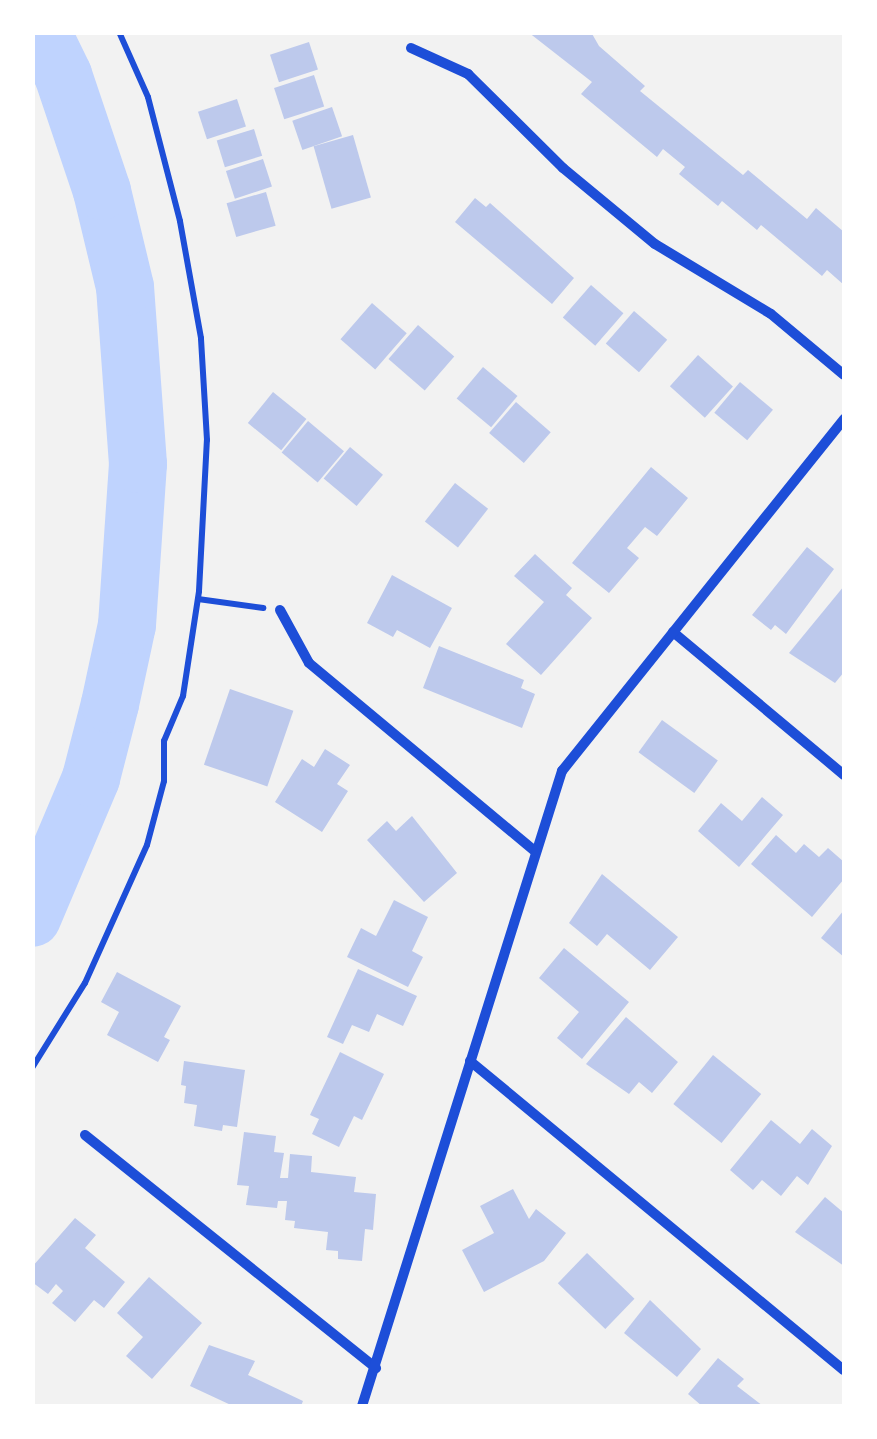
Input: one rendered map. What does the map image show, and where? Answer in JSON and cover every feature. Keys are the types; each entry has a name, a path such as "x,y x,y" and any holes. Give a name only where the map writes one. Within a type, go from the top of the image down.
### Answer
{"street":[{"path":"410,48 468,74 563,168 655,244 771,314 844,375"},
{"path":"362,1406 562,770 844,419"},
{"path":"280,610 308,663 534,851"},
{"path":"673,632 844,774"},
{"path":"470,1061 844,1370"},
{"path":"86,1134 376,1368"}],"path":[{"path":"32,1068 84,983 147,844 164,782 164,740 183,696 198,600 207,440 201,338 180,221 148,97 120,32"},
{"path":"198,600 280,610"}],"building":[{"path":"528,32 591,32 599,46 645,86 640,91 743,175 748,170 807,219 816,208 844,232 844,285 827,270 822,276 761,225 757,230 722,201 718,206 679,174 685,167 663,149 657,157 581,94 592,82"},
{"path":"309,42 318,70 279,82 270,55"},
{"path":"314,75 324,106 284,119 274,88"},
{"path":"237,99 246,127 207,139 198,112"},
{"path":"332,107 342,136 302,150 292,121"},
{"path":"254,129 262,156 225,167 217,140"},
{"path":"353,135 371,197 332,209 314,146"},
{"path":"263,159 272,187 235,199 226,171"},
{"path":"266,192 276,226 236,237 227,203"},
{"path":"475,198 486,207 490,203 574,278 552,304 455,222"},
{"path":"591,285 623,313 595,346 563,317"},
{"path":"372,303 407,333 375,369 341,339"},
{"path":"634,311 667,340 639,372 606,343"},
{"path":"418,325 454,356 425,390 388,359"},
{"path":"698,355 733,386 705,418 670,386"},
{"path":"483,367 517,396 491,427 457,398"},
{"path":"740,382 773,410 747,440 714,413"},
{"path":"273,392 306,419 281,450 248,423"},
{"path":"516,402 551,432 524,463 489,433"},
{"path":"308,421 344,451 318,483 282,452"},
{"path":"350,447 383,475 357,506 324,478"},
{"path":"651,467 688,498 657,536 645,527 627,548 639,558 609,593 572,563"},
{"path":"455,483 488,509 458,547 425,522"},
{"path":"807,547 834,569 786,634 775,625 771,630 752,615"},
{"path":"535,554 572,588 566,595 592,618 541,675 506,644 544,602 514,576"},
{"path":"392,575 452,608 430,648 397,630 393,637 367,623"},
{"path":"844,586 844,672 835,683 789,653"},
{"path":"439,646 524,680 521,688 535,694 522,728 423,688"},
{"path":"230,689 293,711 267,786 204,765"},
{"path":"662,720 718,761 694,793 638,752"},
{"path":"325,749 350,765 337,784 348,791 322,832 275,802 302,759 314,767"},
{"path":"762,797 783,815 739,867 698,831 721,803 742,821"},
{"path":"412,816 457,873 424,902 367,840 387,821 396,831"},
{"path":"776,835 796,853 804,844 819,857 828,848 844,862 844,879 812,917 751,864"},
{"path":"602,874 678,937 650,970 607,934 597,946 569,923"},
{"path":"394,900 428,917 412,951 423,957 408,987 347,957 361,928 376,936"},
{"path":"844,910 844,957 821,938"},
{"path":"564,948 629,1002 582,1059 557,1038 579,1012 539,978"},
{"path":"358,969 417,996 403,1026 377,1014 369,1032 352,1025 343,1044 327,1037"},
{"path":"117,972 181,1006 164,1037 170,1040 158,1062 107,1035 119,1012 101,1002"},
{"path":"626,1017 678,1062 652,1093 639,1082 629,1094 586,1064"},
{"path":"340,1052 384,1074 362,1120 354,1116 339,1147 312,1134 319,1119 310,1115"},
{"path":"713,1055 761,1094 722,1143 673,1104"},
{"path":"184,1061 245,1070 237,1127 223,1125 222,1131 194,1126 197,1105 184,1103 186,1086 181,1085"},
{"path":"771,1120 800,1144 812,1129 832,1146 808,1185 797,1176 781,1196 762,1180 753,1190 730,1170"},
{"path":"244,1132 276,1136 274,1152 284,1153 280,1178 288,1178 290,1154 312,1156 311,1172 356,1177 354,1192 376,1194 373,1230 365,1229 362,1261 338,1259 338,1251 326,1250 328,1232 294,1228 295,1221 285,1220 287,1201 278,1201 277,1208 246,1205 249,1186 237,1185"},
{"path":"513,1189 529,1219 536,1209 566,1233 544,1261 484,1292 462,1250 494,1233 480,1206"},
{"path":"825,1197 844,1213 844,1266 795,1232"},
{"path":"75,1218 96,1235 85,1248 125,1282 104,1308 94,1300 75,1322 52,1303 63,1291 56,1284 48,1294 32,1282 32,1267"},
{"path":"587,1253 634,1299 605,1329 558,1283"},
{"path":"149,1277 202,1323 152,1379 126,1356 143,1337 117,1313"},
{"path":"650,1300 701,1349 677,1377 624,1333"},
{"path":"209,1345 255,1361 248,1375 303,1401 301,1406 233,1406 190,1386"},
{"path":"718,1358 744,1379 737,1386 763,1406 702,1406 688,1394"}],"waterway":[{"path":"32,918 91,778 110,704 127,625 138,464 125,287 102,191 63,75 42,32"}]}
